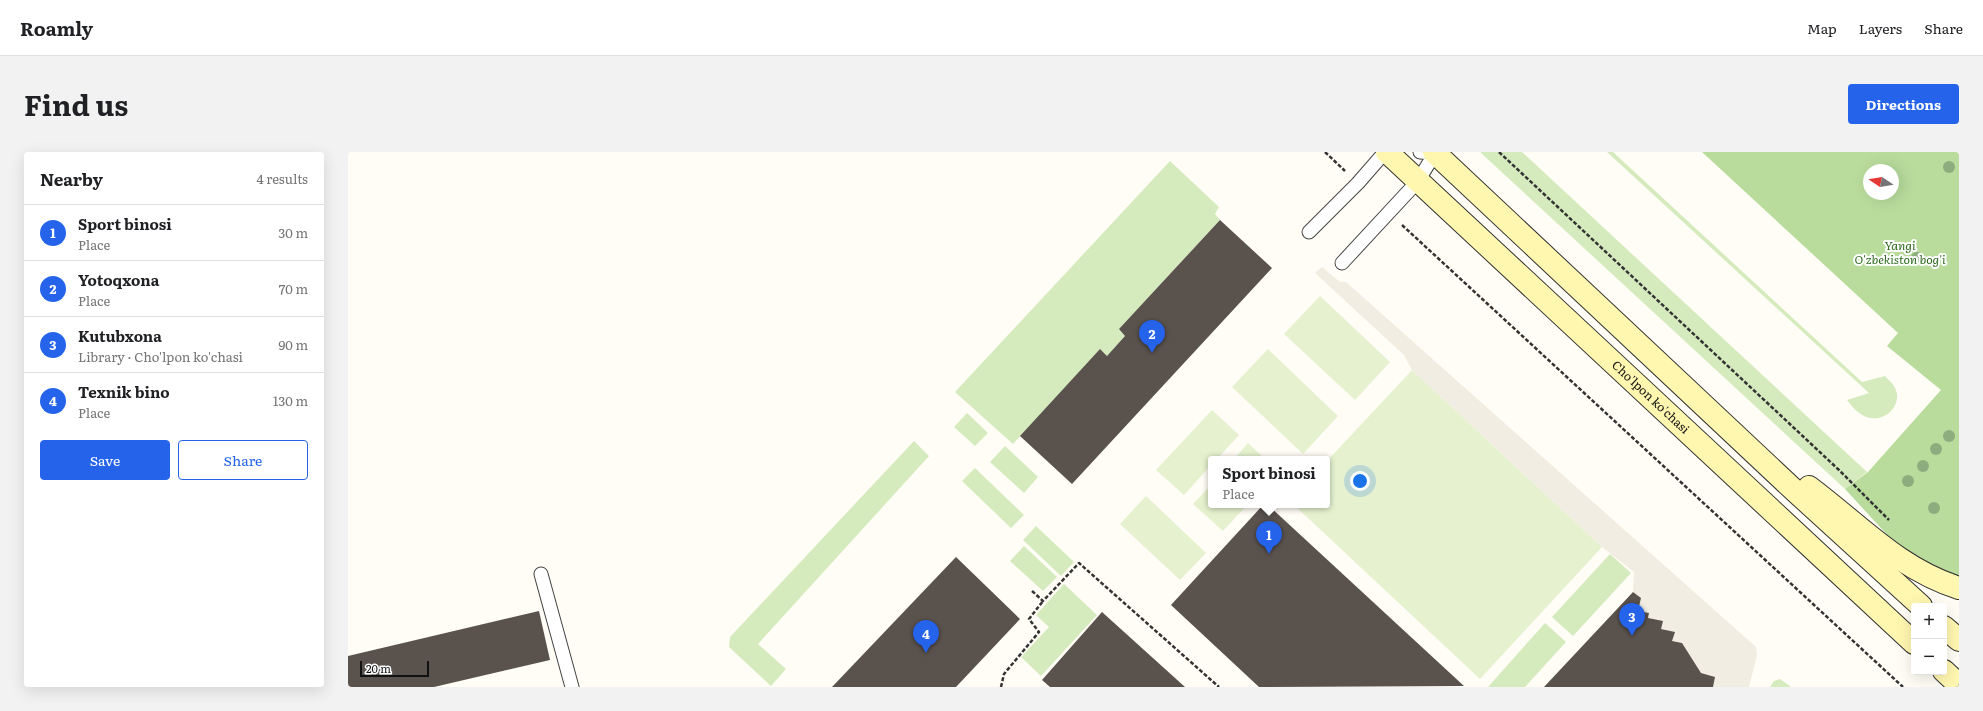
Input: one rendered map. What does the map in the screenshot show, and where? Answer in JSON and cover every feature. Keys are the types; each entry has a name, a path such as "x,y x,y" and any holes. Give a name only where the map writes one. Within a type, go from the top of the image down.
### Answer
{"main road":[{"name":"Cho'lpon ko'chasi","path":"1386,152 1911,640"},
{"path":"1434,152 1708,410 1918,603"},
{"path":"1708,410 1844,514 1900,561 1932,579 1959,588"},
{"path":"1947,630 1959,640"},
{"path":"1947,674 1959,685"}],"lane":[{"path":"1309,232 1386,152"},
{"path":"1342,263 1418,181 1434,152 1420,152"},
{"path":"541,574 572,687"}],"path":[{"path":"1325,152 1358,182"},
{"path":"1499,152 1833,464 1891,522"},
{"path":"1388,212 1903,687"},
{"path":"1001,687 1004,674 1039,632 1029,619 1043,601 1080,563 1219,687"},
{"path":"1032,590 1043,601"}],"green space":[{"path":"1481,152 1522,152 1867,472 1845,489"},
{"path":"1607,152 1613,152 1862,382 1885,376 1894,386 1897,394 1897,399 1892,410 1883,417 1877,418 1867,417 1858,412 1847,400 1869,393"},
{"name":"Yangi O'zbekiston bog'i","path":"1702,152 1959,152 1959,579 1919,561 1891,539 1845,489 1868,472 1941,390 1887,346 1898,333"},
{"path":"1170,161 1219,207 1215,214 1220,220 1119,329 1125,336 1107,356 1100,350 1013,444 955,392"},
{"path":"1320,296 1390,362 1355,400 1284,334"},
{"path":"1268,349 1338,416 1303,454 1232,387"},
{"path":"1412,370 1602,547 1480,679 1297,508 1330,508 1330,458"},
{"path":"1212,410 1239,435 1220,456 1208,456 1208,468 1184,495 1156,470"},
{"path":"967,413 988,433 975,446 954,427"},
{"path":"914,441 929,456 758,644 786,669 771,686 729,647 730,637"},
{"path":"1248,443 1262,456 1237,456"},
{"path":"1005,446 1038,477 1024,493 990,462"},
{"path":"975,468 1024,515 1011,528 962,481"},
{"path":"1208,488 1208,508 1244,508 1223,531 1193,504"},
{"path":"1146,496 1206,553 1180,580 1120,524"},
{"path":"1036,526 1074,562 1061,576 1023,540"},
{"path":"1024,546 1057,577 1043,591 1010,561"},
{"path":"1610,554 1631,573 1573,636 1552,617"},
{"path":"1064,584 1097,615 1041,676 1021,657 1049,627 1036,615"},
{"path":"1545,623 1566,642 1525,687 1488,687"},
{"path":"1780,679 1791,687 1770,687 1774,681"}],"shaded area":[{"path":"1322,267 1340,282 1346,282 1756,647 1757,655 1749,687 1713,687 1715,677 1701,673 1682,643 1672,641 1674,632 1661,629 1648,618 1649,613 1638,611 1641,598 1633,592 1634,572 1602,547 1412,370 1404,355 1315,273"}],"building":[{"path":"1220,220 1272,268 1072,484 1020,436 1100,349 1107,356 1125,336 1119,329"},
{"path":"1260,508 1271,508 1464,686 1259,687 1171,605"},
{"path":"956,557 1020,619 956,687 832,687"},
{"path":"1633,592 1641,598 1638,611 1649,613 1648,618 1663,621 1661,629 1675,632 1672,641 1682,643 1701,673 1715,677 1713,687 1544,687"},
{"path":"539,611 550,660 434,687 348,687 348,656"},
{"path":"1102,612 1185,687 1050,687 1042,680"}],"place":[{"name":"Yotoqxona","path":"1152,353"},
{"name":"Sport binosi","path":"1269,554"},
{"name":"Kutubxona","path":"1632,636"},
{"name":"Texnik bino","path":"926,653"}]}
